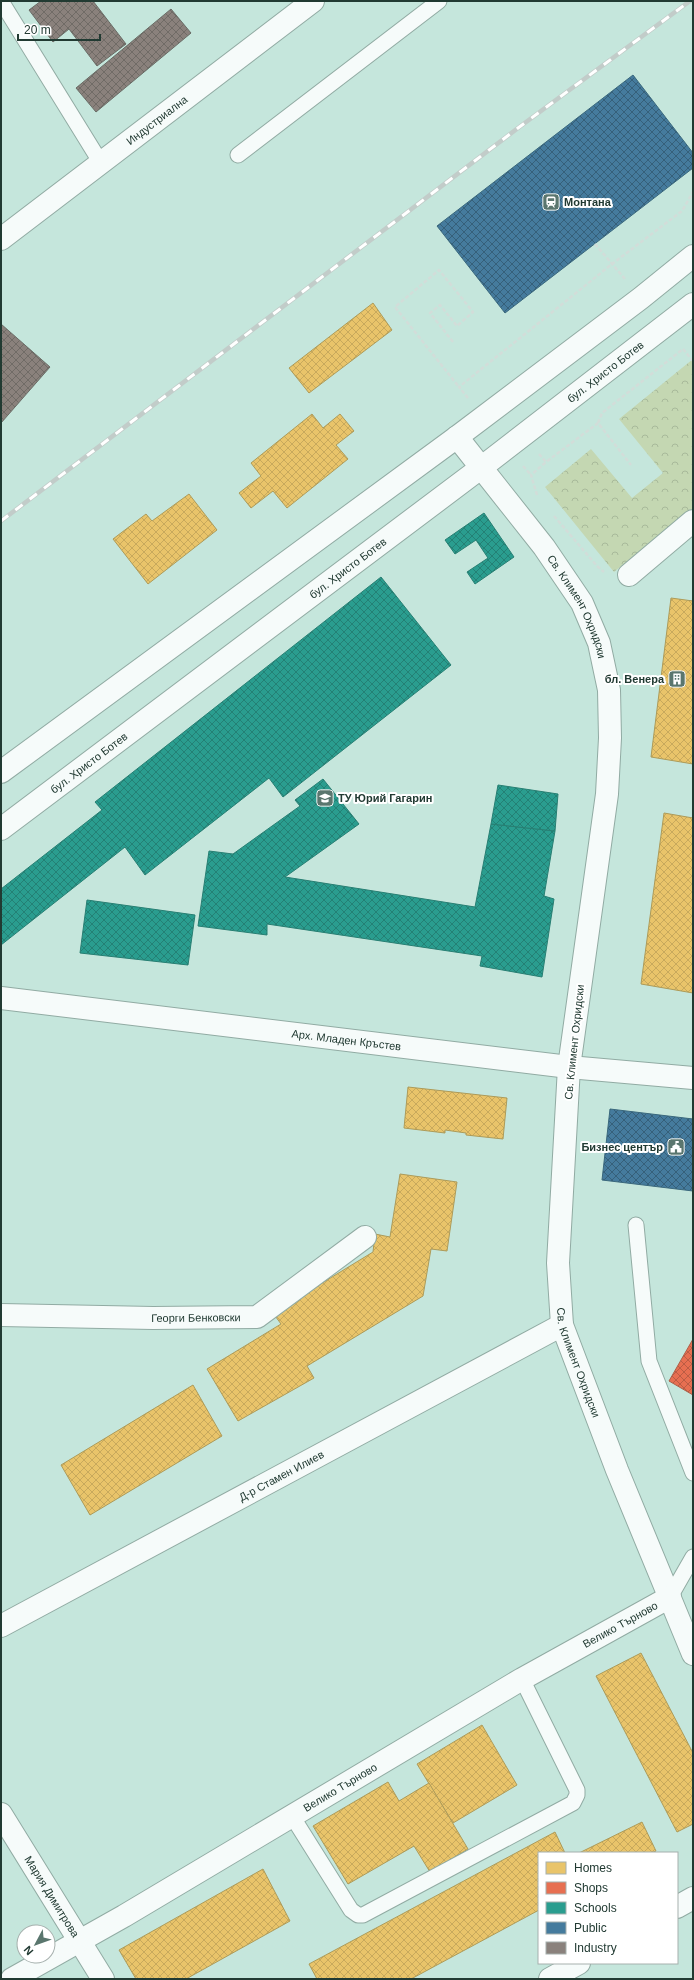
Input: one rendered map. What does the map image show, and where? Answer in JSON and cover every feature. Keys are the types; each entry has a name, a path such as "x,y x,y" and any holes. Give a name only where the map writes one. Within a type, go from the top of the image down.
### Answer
{"street":[{"name":"Индустриална","path":"1,239 313,1"},
{"path":"1,772 457,437 641,298 693,256"},
{"name":"бул. Христо Ботев","path":"1,829 482,467 693,304"},
{"name":"Св. Климент Охридски","path":"457,437 544,547 582,603 599,643 609,690 610,738 607,794 569,1067 558,1262 562,1325 617,1470 693,1654"},
{"path":"629,575 693,521"},
{"name":"Арх. Младен Кръстев","path":"1,998 569,1067 693,1078"},
{"name":"Георги Бенковски","path":"1,1315 153,1318 257,1317 365,1237"},
{"name":"Д-р Стамен Илиев","path":"1,1626 562,1325"},
{"name":"Велико Търново","path":"12,1979 292,1816 522,1679 670,1597"},
{"name":"Мария Димитрова","path":"1,1814 103,1979"},
{"path":"678,1906 693,1898"},
{"path":"550,1979 577,1964"}],"lane":[{"path":"1,1 101,163"},
{"path":"238,155 439,1"},
{"path":"636,1225 649,1361 693,1473"},
{"path":"670,1597 693,1557"},
{"path":"292,1816 351,1910 358,1915 363,1915 573,1803 577,1795 577,1790 522,1679"}],"path":[{"path":"459,387 612,264 682,211 693,192"},
{"path":"595,244 641,298"},
{"path":"453,342 430,313 440,305 457,326 473,312 439,270 395,307 484,416"},
{"path":"540,499 536,494 531,475 598,423 602,413 606,409 683,349"},
{"path":"598,423 631,465"},
{"path":"538,452 546,462"},
{"path":"553,515 597,566 611,577 629,575"}],"green space":[{"path":"693,359 693,508 614,572 545,487 591,449 632,498 663,473 619,419"}],"building: Homes":[{"path":"373,303 392,330 309,393 289,368"},
{"path":"312,414 323,428 340,414 354,431 336,445 348,459 287,508 273,491 251,508 239,493 261,476 251,463"},
{"path":"189,494 217,530 148,584 113,539 146,514 152,521"},
{"name":"бл. Венера","path":"671,598 693,601 693,764 651,757"},
{"path":"664,813 693,818 693,993 641,984"},
{"path":"408,1087 507,1098 503,1139 466,1135 466,1133 445,1130 445,1133 404,1128"},
{"path":"400,1174 457,1182 447,1251 431,1249 423,1296 307,1366 314,1378 238,1421 207,1369 281,1324 273,1313 373,1252 375,1234 390,1237"},
{"path":"193,1385 222,1436 90,1515 61,1465"},
{"path":"641,1653 693,1753 693,1824 677,1832 596,1676"},
{"path":"482,1725 517,1785 453,1823 417,1764"},
{"path":"388,1782 399,1801 429,1783 468,1849 430,1872 414,1846 348,1884 313,1826"},
{"path":"642,1822 656,1851 654,1852 581,1852"},
{"path":"555,1832 565,1852 538,1852 538,1911 411,1979 317,1979 309,1964"},
{"path":"263,1869 290,1921 186,1979 136,1979 119,1950"}],"building: Shops":[{"path":"693,1339 693,1395 669,1381"}],"building: Schools":[{"path":"484,513 514,557 475,584 467,572 488,558 476,540 455,554 445,540"},
{"path":"381,577 451,665 283,797 269,778 145,875 125,847 1,945 1,889 102,810 95,802"},
{"path":"323,779 359,824 285,877 475,907 491,824 555,831 544,896 554,899 542,977 480,966 482,956 267,924 267,935 198,926 209,851 233,854 300,806 295,800"},
{"path":"498,785 558,794 555,831 491,824"},
{"path":"87,900 195,915 188,965 80,953"}],"building: Public":[{"path":"633,75 693,153 693,168 505,313 437,226"},
{"path":"610,1109 693,1119 693,1191 602,1180"}],"building: Industry":[{"path":"41,1 93,1 126,44 97,66 69,29 53,42 29,10"},
{"path":"171,9 191,33 96,112 76,88"},
{"path":"1,324 50,367 1,423"}],"railway":[{"path":"1,521 518,128 690,1"}],"place":[{"name":"Монтана","path":"551,202"},
{"name":"бл. Венера","path":"677,679"},
{"name":"ТУ Юрий Гагарин","path":"325,798"},
{"name":"Бизнес център","path":"676,1147"}]}
